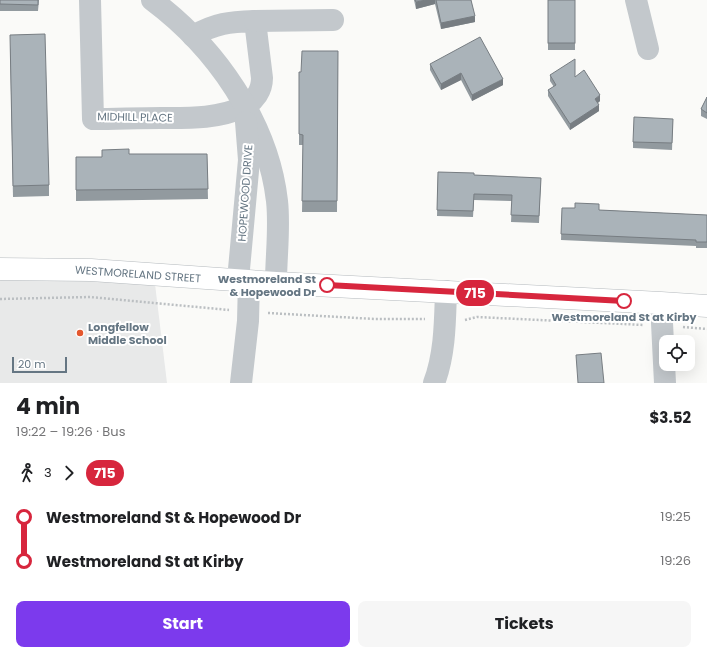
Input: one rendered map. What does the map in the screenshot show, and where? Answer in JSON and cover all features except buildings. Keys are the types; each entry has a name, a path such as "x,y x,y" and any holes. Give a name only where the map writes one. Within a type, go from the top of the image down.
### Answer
{"main road":[{"name":"WESTMORELAND STREET","path":"0,269 91,270 276,283 707,306"}],"street":[{"name":"MIDHILL PLACE","path":"90,0 93,119 205,116 224,114 244,106"},
{"name":"HOPEWOOD DRIVE","path":"152,0 193,36 224,73 261,138 274,183 277,210 276,283"},
{"path":"636,0 648,49"},
{"path":"193,36 207,28 235,22 333,20"},
{"path":"244,106 260,93 262,86 255,21"},
{"name":"HOPEWOOD DRIVE","path":"241,383 248,312 244,281 249,160 244,106"},
{"path":"434,383 442,359 446,291"},
{"path":"661,303 665,383"}],"path":[{"path":"0,299 90,297 248,312 445,320 462,322 477,317 707,329"}],"shaded area":[{"name":"Longfellow Middle School","path":"23,276 155,284 167,383 0,383 0,278"}],"bus line":[{"name":"715","path":"327,285 624,301"}],"place":[{"name":"Westmoreland St & Hopewood Dr","path":"327,285"},
{"name":"Westmoreland St at Kirby","path":"624,301"},
{"name":"Longfellow Middle School","path":"80,333"}]}
